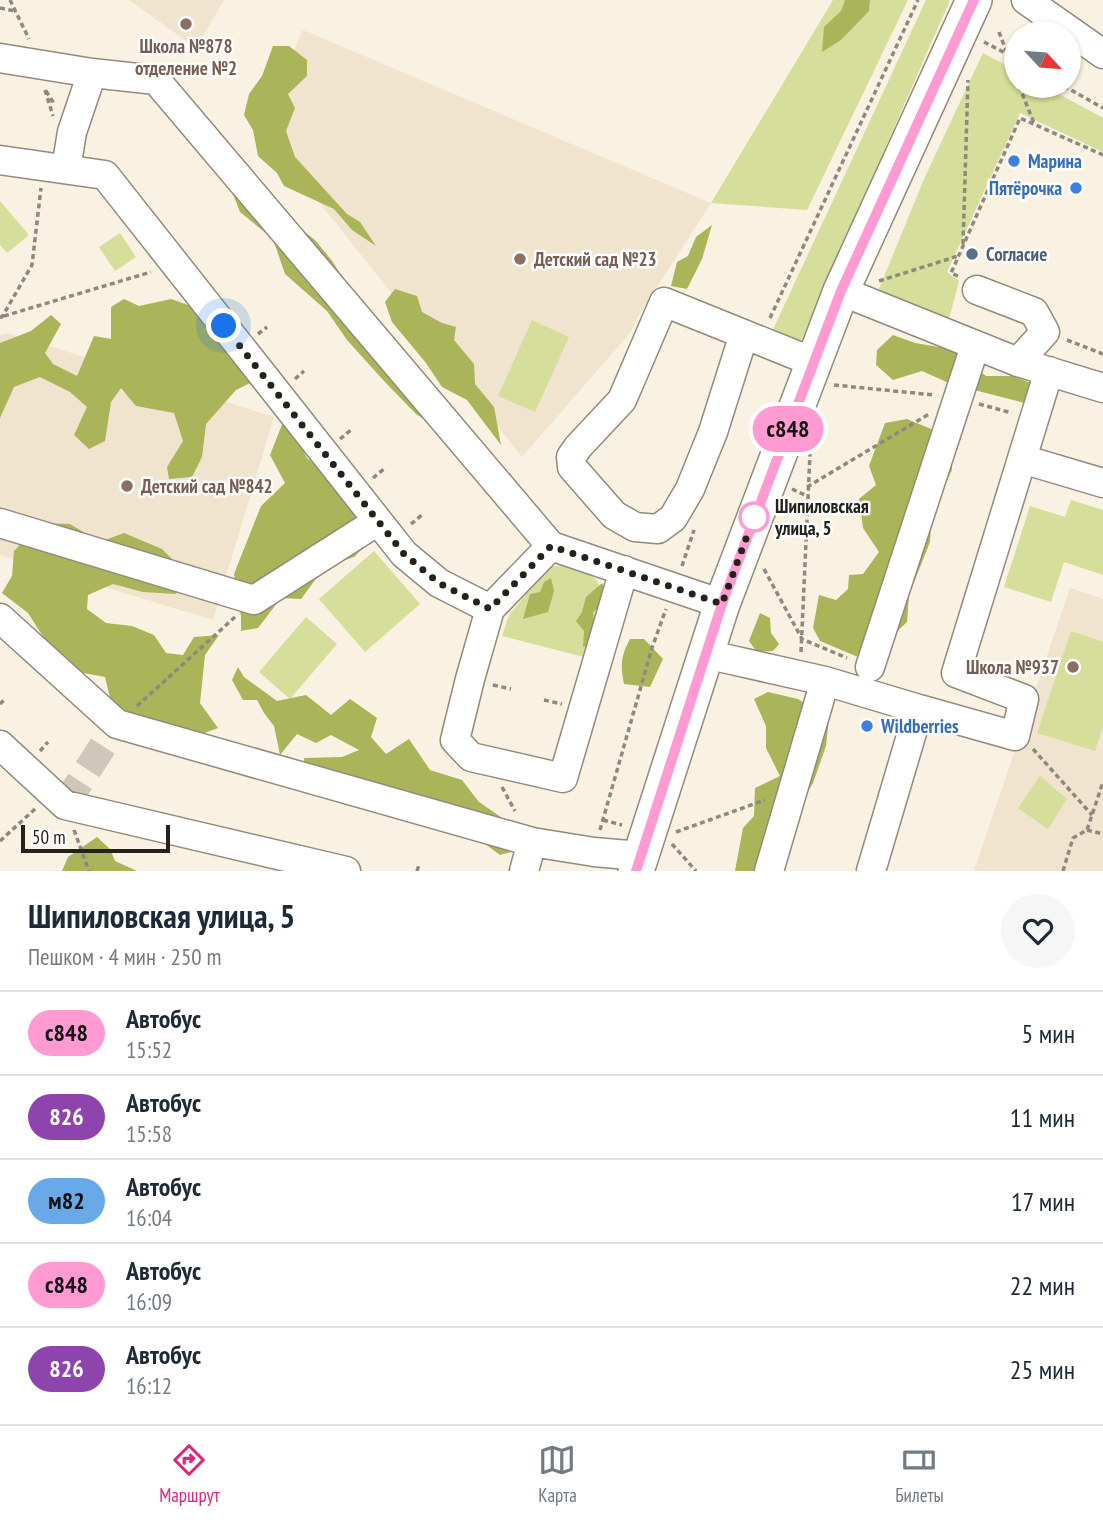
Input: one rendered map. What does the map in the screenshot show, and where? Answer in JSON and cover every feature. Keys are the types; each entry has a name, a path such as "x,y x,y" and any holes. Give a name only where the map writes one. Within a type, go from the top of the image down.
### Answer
{"main road":[{"path":"638,864 722,604 974,0"}],"street":[{"path":"1026,0 1103,54"},
{"path":"0,58 156,80 551,546 722,604"},
{"path":"66,169 72,132 92,73"},
{"path":"0,160 106,175 404,554 439,583 490,609"},
{"path":"855,288 975,346 1103,388"},
{"path":"977,290 1034,312 1045,332 1018,362"},
{"path":"728,323 713,432 690,489 673,518 658,529 635,527 614,515 572,467 571,457 622,400 664,302 728,323 819,373"},
{"path":"870,667 975,346"},
{"path":"705,652 813,678 1015,736 1024,699 956,673 1049,371"},
{"path":"1022,459 1103,483"},
{"path":"0,523 254,600 377,522"},
{"path":"551,546 490,609 455,740 471,757 563,778 624,570"},
{"path":"0,618 117,724 532,842 594,852 638,864"},
{"path":"769,871 793,790 813,678"},
{"path":"871,871 919,709"},
{"path":"0,745 59,799 346,871"},
{"path":"524,871 532,842"}],"path":[{"path":"0,8 16,12"},
{"path":"999,32 1004,46"},
{"path":"982,41 1004,51"},
{"path":"963,246 968,71"},
{"path":"1082,96 1103,108"},
{"path":"1024,98 1034,125"},
{"path":"977,290 966,279 951,273 1020,118 1103,155"},
{"path":"855,288 959,256"},
{"path":"2,317 176,265"},
{"path":"1045,332 1103,354"},
{"path":"819,373 957,397 1034,420"},
{"path":"807,487 957,397"},
{"path":"802,639 811,446"},
{"path":"787,487 808,496"},
{"path":"760,561 802,639 813,678"},
{"path":"117,724 254,600"},
{"path":"1016,730 1092,815"},
{"path":"488,761 532,842"},
{"path":"1063,871 1073,838 1087,830 1103,782"},
{"path":"696,871 665,836 793,790"},
{"path":"0,841 59,799 89,871"},
{"path":"603,820 624,825"},
{"path":"1087,830 1103,834"},
{"path":"417,871 419,865"}],"shaded area":[{"name":"Школа №878 отделение №2","path":"129,0 224,0 196,48"},
{"name":"Детский сад №23","path":"303,30 711,203 630,333 522,457 260,128"},
{"name":"Детский сад №842","path":"8,333 274,417 213,620 0,554 0,335"},
{"name":"Школа №937","path":"1070,588 1103,599 1103,871 974,871"}],"green space":[{"path":"833,0 908,0 807,210 711,203"},
{"path":"845,0 870,0 869,11 841,40 822,52 824,27 841,11"},
{"path":"926,0 950,0 800,343 771,334"},
{"path":"273,46 289,46 307,60 307,76 288,94 295,108 286,131 295,157 347,214 360,222 376,246 352,230 334,209 284,186 277,173 258,156 253,130 244,115 249,94 262,76"},
{"path":"983,53 1004,64 1004,98 1066,98 1103,118 1103,152 1020,113 947,272 959,281 949,319 877,294 924,179"},
{"path":"228,181 268,189 293,223 315,240 333,262 428,422 416,414 384,381 347,340 327,311 285,274 273,239 240,212"},
{"path":"0,201 29,235 7,253 0,245"},
{"path":"712,225 702,259 687,289 671,286 677,262 688,256 696,237"},
{"path":"120,233 136,257 115,271 99,247"},
{"path":"395,289 417,296 422,312 456,327 454,340 474,364 475,384 494,407 501,445 467,400 442,387 392,322 385,302"},
{"path":"124,299 139,306 171,299 199,309 217,341 252,382 236,390 206,424 202,457 192,477 169,479 167,467 183,441 174,413 136,406 121,388 111,402 105,441 89,449 74,435 87,407 70,392 40,377 14,387 0,418 0,343 31,331 51,315 61,324 45,353 53,364 77,376 94,336 111,339 111,307"},
{"path":"532,320 569,337 535,412 498,396"},
{"path":"893,335 915,343 951,349 986,376 1013,376 1033,384 1032,405 951,384 922,371 893,380 876,365 877,350"},
{"path":"907,419 952,441 952,470 932,511 930,542 909,595 907,622 889,639 858,657 820,641 813,628 819,595 836,600 848,589 849,575 863,574 879,552 863,528 859,499 876,485 869,466 885,423"},
{"path":"283,422 297,438 307,458 331,476 354,472 367,544 354,557 331,565 301,599 281,598 258,628 241,631 234,574 261,506 285,483 270,455"},
{"path":"1071,500 1103,510 1103,575 1064,562 1051,602 1004,587 1030,506 1065,517"},
{"path":"41,523 70,524 100,542 124,533 162,549 182,569 176,594 143,592 113,584 88,595 87,609 106,623 132,626 154,635 166,653 183,655 194,637 219,635 205,655 200,703 218,728 191,738 148,744 112,706 105,677 84,673 56,657 28,613 2,593 12,576 14,551"},
{"path":"374,551 420,604 365,652 319,599"},
{"path":"562,565 590,575 599,587 598,606 584,657 502,636 509,615 544,573 550,567"},
{"path":"551,578 554,591 548,612 523,619 530,594 540,592 544,582"},
{"path":"602,583 609,598 593,612 596,643 583,647 584,631 576,621 586,597"},
{"path":"760,613 770,618 771,633 779,644 773,651 757,652 749,641"},
{"path":"306,617 337,644 290,699 259,672"},
{"path":"1071,631 1103,642 1103,726 1095,751 1037,733"},
{"path":"630,639 644,639 663,659 650,687 624,684 622,661"},
{"path":"238,667 244,677 277,701 306,695 331,715 350,699 377,718 371,737 386,754 409,739 430,770 462,780 479,802 511,824 511,852 500,855 485,844 481,834 305,786 304,758 342,757 359,750 331,735 316,743 297,734 280,755 274,726 257,700 243,700 232,680"},
{"path":"768,692 798,699 829,719 826,746 813,783 793,816 783,871 735,871 743,828 754,816 755,788 780,776 766,748 766,726 754,699"},
{"path":"1040,776 1067,799 1048,829 1018,808"},
{"path":"97,837 110,849 115,861 137,871 62,871 68,857"}],"tunnel":[{"path":"65,805 117,724"}],"bus line":[{"name":"с848","path":"636,871 705,652 841,291 974,0"}],"place":[{"name":"Школа №878 отделение №2","path":"186,24"},
{"name":"Марина","path":"1014,161"},
{"name":"Пятёрочка","path":"1076,188"},
{"name":"Согласие","path":"972,254"},
{"name":"Детский сад №23","path":"520,259"},
{"name":"Детский сад №842","path":"127,486"},
{"name":"Шипиловская улица, 5","path":"754,517"},
{"name":"Школа №937","path":"1073,667"},
{"name":"Wildberries","path":"867,726"}],"route":[{"path":"224,326 404,554 439,583 490,609 551,546 722,604 754,517"}]}
